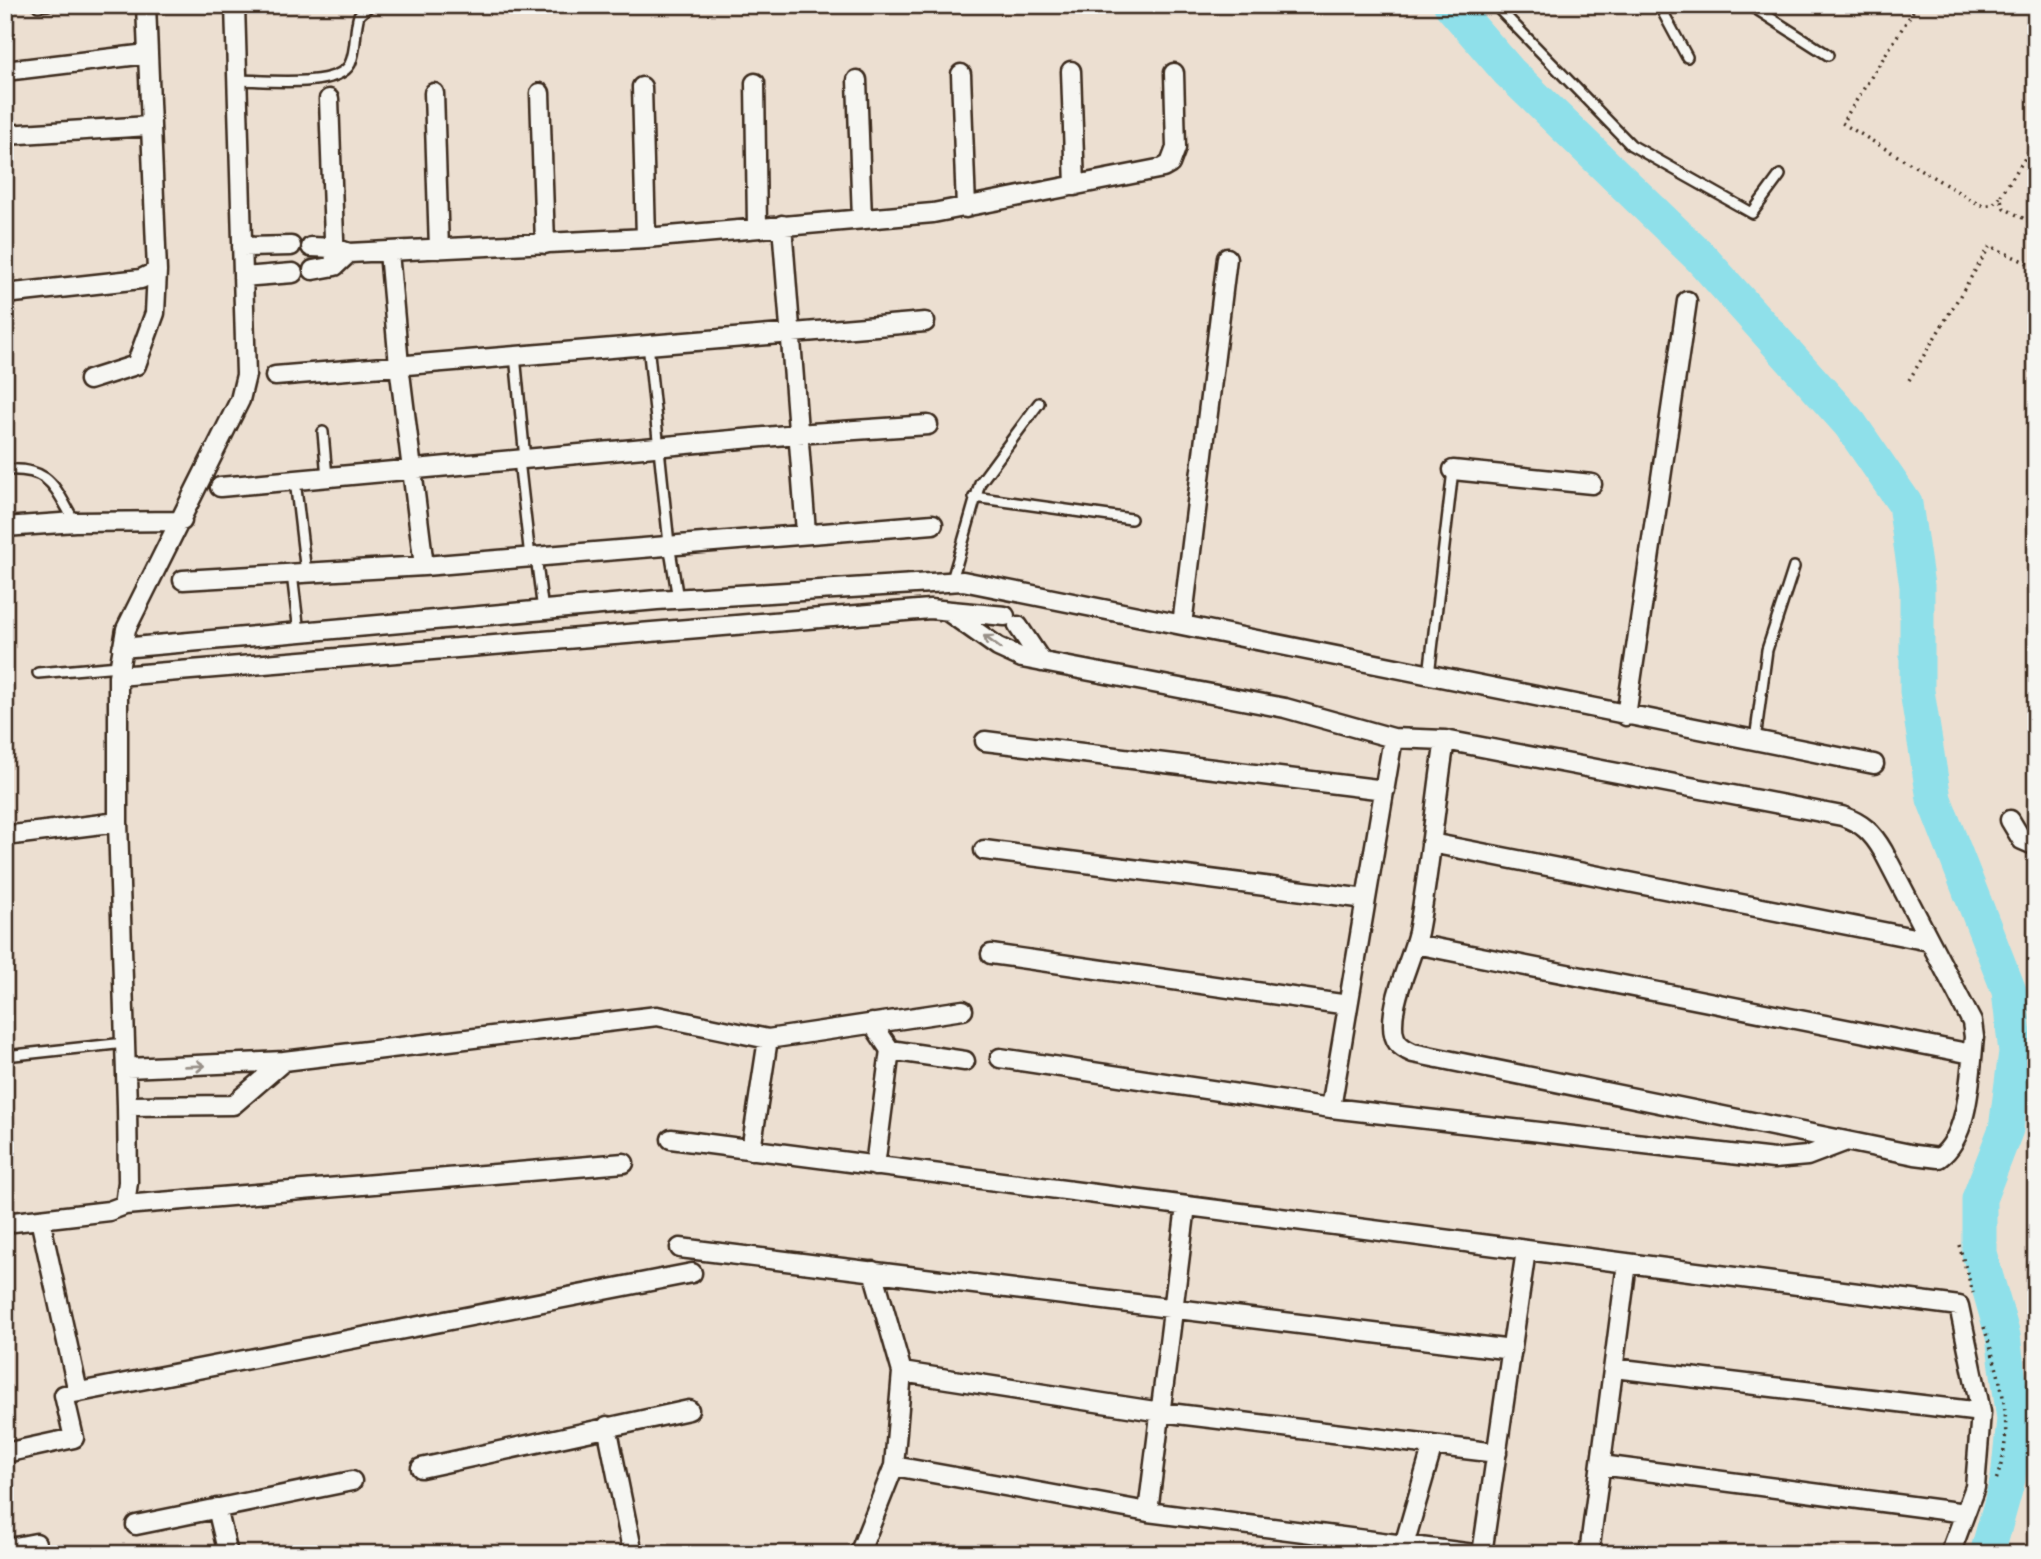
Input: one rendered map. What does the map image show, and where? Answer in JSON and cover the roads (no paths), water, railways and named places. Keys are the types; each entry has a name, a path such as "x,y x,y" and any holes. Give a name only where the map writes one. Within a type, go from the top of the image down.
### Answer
{"street":[{"path":"89,380 136,365 155,313 157,271 146,5"},
{"path":"125,1205 128,1182 127,1068 118,822 120,663 126,629 240,400 246,375 235,5"},
{"path":"5,71 147,54"},
{"path":"1071,71 1075,186"},
{"path":"311,247 340,256 646,238 966,208 1163,168 1170,164 1176,148 1174,73"},
{"path":"961,74 966,208"},
{"path":"857,80 862,219"},
{"path":"755,83 757,227"},
{"path":"642,88 646,238"},
{"path":"435,93 439,249"},
{"path":"540,93 545,244"},
{"path":"329,99 340,256"},
{"path":"5,135 149,126"},
{"path":"782,225 806,532"},
{"path":"242,247 290,246"},
{"path":"389,252 399,365 424,566"},
{"path":"313,270 340,256"},
{"path":"1182,625 1227,258"},
{"path":"5,294 141,279 157,271"},
{"path":"243,277 293,273"},
{"path":"1626,716 1687,301"},
{"path":"275,376 790,331 925,322"},
{"path":"220,487 797,434 928,425"},
{"path":"1453,470 1592,484"},
{"path":"5,527 75,522 182,521"},
{"path":"183,580 424,566 806,532 933,524"},
{"path":"120,663 299,632 678,599 952,580 1874,764"},
{"path":"120,663 916,610 947,611 1011,621 1042,662"},
{"path":"947,611 998,647 1021,658 1286,708 1393,737 1445,740 1842,816 1858,822 1874,835 1972,1022 1972,1054 1961,1132 1951,1149 1939,1158 1845,1141 1413,1053 1400,1047 1394,1037 1394,1015 1415,944 1445,740"},
{"path":"1331,1108 1393,737"},
{"path":"985,741 1385,790"},
{"path":"2011,820 2022,839 2036,846"},
{"path":"5,836 118,822"},
{"path":"1431,843 1930,941"},
{"path":"984,850 1366,899"},
{"path":"1415,944 1972,1054"},
{"path":"991,954 1348,1005"},
{"path":"127,1068 284,1061 657,1016 768,1039 963,1010"},
{"path":"872,1023 890,1050 876,1166"},
{"path":"751,1150 768,1039"},
{"path":"890,1050 965,1061"},
{"path":"1000,1058 1331,1108 1774,1159 1807,1156 1845,1141"},
{"path":"127,1106 233,1105 284,1061"},
{"path":"671,1139 1959,1306 1981,1412 1975,1487 1950,1554"},
{"path":"5,1223 110,1211 125,1205 624,1163"},
{"path":"1148,1512 1186,1206"},
{"path":"40,1219 78,1392"},
{"path":"680,1248 1512,1350"},
{"path":"1482,1554 1526,1250"},
{"path":"1590,1554 1627,1263"},
{"path":"859,1554 894,1466 902,1372 873,1271"},
{"path":"5,1453 74,1438 64,1395 692,1273"},
{"path":"1614,1368 1981,1412"},
{"path":"902,1372 1161,1412 1497,1453"},
{"path":"421,1468 689,1410"},
{"path":"607,1426 633,1554"},
{"path":"1404,1545 1433,1446"},
{"path":"1601,1465 1965,1513"},
{"path":"894,1466 1148,1512 1474,1554"},
{"path":"136,1525 352,1481"},
{"path":"217,1508 228,1554"},
{"path":"5,1549 36,1543"}],"lane":[{"path":"38,6 48,5"},
{"path":"236,80 324,80 340,75 348,67 354,54 359,15 370,5"},
{"path":"1495,5 1631,145 1752,213 1780,175"},
{"path":"1659,5 1687,57"},
{"path":"1750,5 1828,55"},
{"path":"648,344 669,544 678,599"},
{"path":"515,355 522,460 533,556 543,611"},
{"path":"952,580 974,497 990,469 1039,403"},
{"path":"323,432 327,477"},
{"path":"5,470 33,469 45,477 75,522"},
{"path":"1429,676 1453,470"},
{"path":"295,480 299,632"},
{"path":"974,497 1131,519"},
{"path":"1755,740 1767,650 1794,567"},
{"path":"38,673 120,663"},
{"path":"5,1056 126,1042"}],"waterway":[{"path":"1451,5 1509,72 1702,259 1850,424 1905,504 1917,586 1917,691 1934,799 2009,991 2016,1052 2006,1129 1979,1199 1979,1253 2003,1336 2014,1419 2008,1479 1987,1554"}]}
